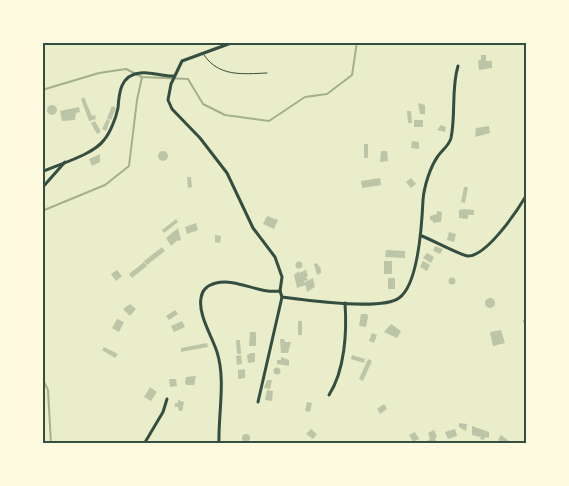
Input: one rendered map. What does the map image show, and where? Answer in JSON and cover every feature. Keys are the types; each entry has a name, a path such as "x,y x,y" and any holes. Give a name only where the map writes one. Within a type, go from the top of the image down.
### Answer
{"street":[{"path":"234,42 182,61 171,84 168,100 172,109 200,138 227,172 253,228 275,257 282,277 280,291 282,297 258,402"},
{"path":"282,297 345,303 384,302 400,298 407,289 422,236 423,198 428,178 437,157 451,139 455,77 458,66"},
{"path":"42,172 66,162 104,141 116,117 118,92 132,75 138,73 174,77"},
{"path":"42,188 66,162"},
{"path":"422,236 468,256 475,254 481,251 504,228 526,196"},
{"path":"218,444 221,375 218,355 201,308 202,293 207,287 216,283 228,282 264,290 280,291"},
{"path":"329,395 339,374 346,316 345,303"},
{"path":"144,444 163,412 167,400"}],"lane":[{"path":"203,54 210,65 221,71 238,74 267,73"}],"building":[{"path":"481,55 486,55 486,61 492,61 492,68 479,70 478,60 481,60"},
{"path":"84,97 92,116 95,115 96,119 89,121 81,99"},
{"path":"418,103 425,105 425,114 420,114"},
{"path":"52,105 57,110 52,115 47,110"},
{"path":"112,106 116,108 111,120 107,118"},
{"path":"79,107 80,112 76,113 75,120 62,121 60,111"},
{"path":"407,111 411,111 412,123 408,123"},
{"path":"107,119 110,121 106,131 102,129"},
{"path":"414,120 423,120 423,127 414,127"},
{"path":"95,121 101,132 97,134 91,123"},
{"path":"441,125 446,127 445,132 437,130"},
{"path":"489,126 490,133 475,137 476,128"},
{"path":"412,141 419,142 419,149 411,148"},
{"path":"364,144 368,144 368,158 364,158"},
{"path":"163,151 168,156 163,161 158,156"},
{"path":"381,151 387,151 388,161 380,162"},
{"path":"100,154 100,162 92,166 89,159"},
{"path":"187,177 191,177 192,187 188,188"},
{"path":"380,178 381,185 362,188 361,181"},
{"path":"411,178 416,184 411,188 406,182"},
{"path":"464,187 468,187 465,203 461,202"},
{"path":"459,210 474,210 474,215 468,215 468,219 459,218"},
{"path":"437,211 442,212 441,222 433,223 430,220 430,216 437,214"},
{"path":"267,216 278,220 274,229 263,224"},
{"path":"176,219 178,222 164,233 162,230"},
{"path":"196,223 198,230 187,234 185,227"},
{"path":"178,228 181,240 178,240 171,246 166,238"},
{"path":"449,232 456,234 454,242 447,240"},
{"path":"215,235 221,236 220,243 215,242"},
{"path":"435,246 443,249 440,254 433,251"},
{"path":"162,247 165,251 147,265 144,261"},
{"path":"386,250 405,251 405,258 385,257"},
{"path":"427,253 434,257 431,263 423,258"},
{"path":"299,261 303,265 299,269 295,265"},
{"path":"384,261 392,261 392,274 384,274"},
{"path":"423,261 430,265 427,271 420,267"},
{"path":"144,262 147,266 132,278 129,274"},
{"path":"317,263 321,273 317,275 314,264"},
{"path":"117,270 122,276 116,281 111,274"},
{"path":"306,270 308,280 304,281 306,285 297,288 294,275 299,271 299,273"},
{"path":"452,277 456,281 452,285 448,281"},
{"path":"313,278 315,287 307,292 305,282"},
{"path":"388,278 395,278 395,289 388,289"},
{"path":"490,298 495,303 490,308 485,303"},
{"path":"130,304 136,309 130,316 123,309"},
{"path":"175,310 178,314 169,320 166,316"},
{"path":"361,314 367,314 366,327 359,326"},
{"path":"117,319 124,322 119,332 112,328"},
{"path":"182,321 185,327 174,332 171,326"},
{"path":"298,321 302,321 302,335 298,335"},
{"path":"391,324 401,331 397,338 384,332"},
{"path":"501,330 505,343 493,346 490,332"},
{"path":"250,332 256,332 256,346 249,346"},
{"path":"372,333 377,335 374,343 369,341"},
{"path":"280,339 284,339 285,342 291,342 288,353 281,353"},
{"path":"236,340 240,340 241,354 237,354"},
{"path":"207,343 208,347 181,352 181,348"},
{"path":"104,347 118,354 115,358 102,350"},
{"path":"255,353 255,362 248,363 247,355"},
{"path":"241,355 242,364 237,365 236,356"},
{"path":"352,355 365,359 364,363 351,359"},
{"path":"281,357 289,360 289,366 277,364 277,360 281,360"},
{"path":"368,359 372,361 363,381 359,379"},
{"path":"277,367 281,371 277,375 273,371"},
{"path":"245,369 245,378 238,379 238,370"},
{"path":"196,376 194,385 186,385 186,377"},
{"path":"169,379 176,379 177,386 170,387"},
{"path":"267,380 272,380 270,389 264,388"},
{"path":"150,387 157,392 151,401 144,397"},
{"path":"267,390 273,391 272,401 265,400"},
{"path":"178,400 184,402 182,411 175,407 175,403 178,403"},
{"path":"307,402 312,403 310,412 305,411"},
{"path":"384,404 387,409 380,414 377,409"},
{"path":"459,423 467,424 466,431 459,427"},
{"path":"472,426 489,432 489,438 485,437 484,440 480,439 481,435 480,437 472,435"},
{"path":"311,429 317,434 313,439 306,434"},
{"path":"455,429 457,436 448,439 445,432"},
{"path":"434,430 437,443 428,444 427,441 430,439 428,433"},
{"path":"415,432 419,439 413,442 409,435"},
{"path":"246,434 250,438 246,442 242,438"},
{"path":"501,435 513,444 504,444 498,440"}],"waterway":[{"path":"42,90 99,73 126,69 142,77 188,79 203,104 225,115 269,121 305,97 327,94 352,75 357,42"},
{"path":"42,211 105,185 129,166 137,100 142,77"},
{"path":"42,378 48,390 51,444"}]}
